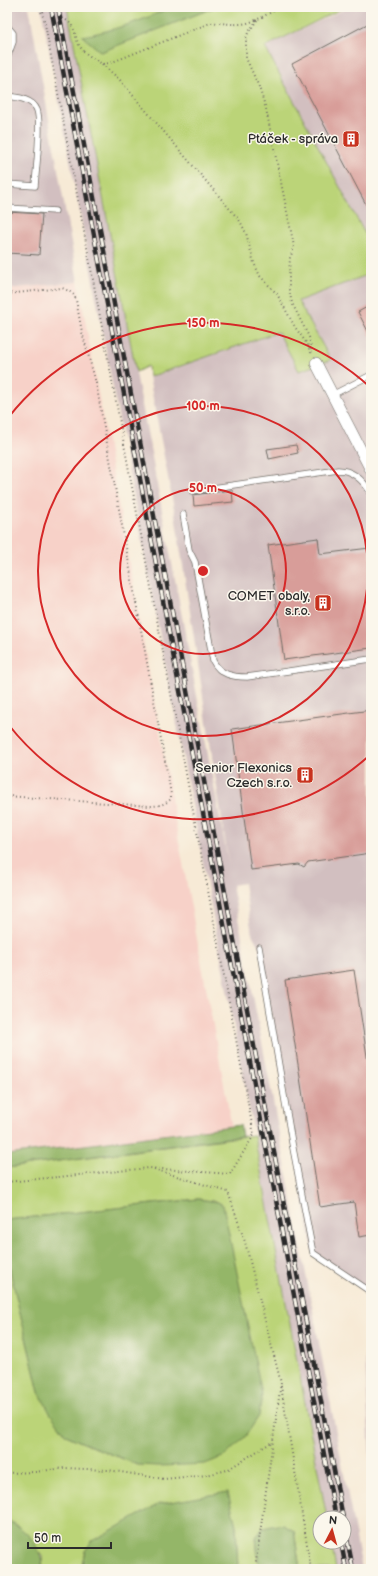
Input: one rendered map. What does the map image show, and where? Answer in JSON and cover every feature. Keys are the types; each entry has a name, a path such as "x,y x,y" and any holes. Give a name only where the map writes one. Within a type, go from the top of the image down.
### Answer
{"street":[{"path":"316,363 371,470"}],"lane":[{"path":"7,26 13,33 13,42 7,58"},
{"path":"7,96 27,100 36,109 39,122 35,186 7,184"},
{"path":"7,208 55,211"},
{"path":"332,395 371,375"},
{"path":"192,491 338,470 355,475 371,493"},
{"path":"182,514 189,550 195,562 213,661 220,671 234,676 247,677 371,659"},
{"path":"260,947 292,1143 313,1253 371,1292"}],"path":[{"path":"36,7 44,12"},
{"path":"102,64 110,63 210,23 247,23 257,20 282,7"},
{"path":"7,1182 149,1168 230,1174 254,1135 44,19 40,9"},
{"path":"66,20 72,25 78,42 84,51 119,79 149,116 184,154 222,202 240,221 246,233 254,263 260,276 276,294 295,327 307,344 316,363"},
{"path":"257,20 246,38 246,58 259,87 266,109 293,241 294,248 290,258 289,290 292,303 309,337 316,363"},
{"path":"7,294 62,288 69,290 74,295 76,300 82,332 96,383 171,799 159,806 149,806 7,796"},
{"path":"149,1168 228,1192 245,1242 281,1383 311,1569"},
{"path":"255,1569 281,1383"},
{"path":"7,1473 35,1472 64,1468 108,1470 164,1479 207,1475 227,1470 273,1442"}],"shaded area":[{"path":"7,7 29,7 78,282 7,289"},
{"path":"41,7 67,7 229,866 175,514 149,377 278,332 299,371 298,301 367,275 366,253 371,250 371,1295 313,1253 259,947 252,934 244,883 232,885 351,1510 325,1510"},
{"path":"349,7 371,7 371,245 265,47"},
{"path":"78,282 233,1133 7,1161 7,289"},
{"path":"371,1354 371,1481 365,1355"},
{"path":"352,1516 362,1569 336,1569 332,1550 352,1550"}],"green space":[{"path":"67,7 345,7 265,47 371,245 371,250 366,253 367,275 298,301 331,360 299,371 278,332 149,377 148,366 136,372"},
{"path":"170,7 213,8 101,52 82,36 104,32 127,25"},
{"path":"240,1125 242,1136 7,1168 7,1155"},
{"path":"254,1135 325,1510 312,1510 312,1550 332,1550 336,1569 300,1569 294,1531 279,1525 256,1537 259,1569 238,1569 236,1526 227,1492 85,1551 81,1569 43,1569 42,1556 17,1525 7,1520 7,1258 39,1392 66,1435 138,1465 218,1202 198,1199 7,1220 7,1168"},
{"path":"198,1199 218,1202 223,1205 262,1394 259,1416 245,1437 225,1456 205,1464 159,1466 138,1465 66,1435 50,1413 39,1392 7,1258 7,1220"},
{"path":"228,1492 236,1526 238,1569 81,1569 85,1551 92,1541 159,1504"},
{"path":"7,1520 21,1529 32,1540 39,1552 43,1569 7,1569"},
{"path":"284,1525 294,1531 300,1569 259,1569 256,1537 263,1528"}],"building":[{"name":"Ptáček - správa","path":"371,22 371,214 292,64"},
{"path":"7,212 42,214 39,255 7,253"},
{"path":"371,305 371,337 358,312"},
{"path":"296,445 298,453 269,459 267,449"},
{"path":"232,490 233,502 194,506 193,495"},
{"name":"COMET obaly, s.r.o.","path":"318,538 320,554 370,548 371,648 284,660 268,545"},
{"name":"Senior Flexonics Czech s.r.o.","path":"371,710 371,853 308,862 304,867 299,864 251,870 232,729"},
{"path":"354,970 371,1083 371,1235 359,1237 354,1202 320,1207 285,980"}],"railway":[{"path":"51,7 334,1510"},
{"path":"58,7 341,1510"},
{"path":"342,1550 346,1569"},
{"path":"349,1550 353,1569"}],"place":[{"name":"Ptáček - správa","path":"351,139"},
{"name":"COMET obaly, s.r.o.","path":"323,603"},
{"name":"Senior Flexonics Czech s.r.o.","path":"305,775"}]}
